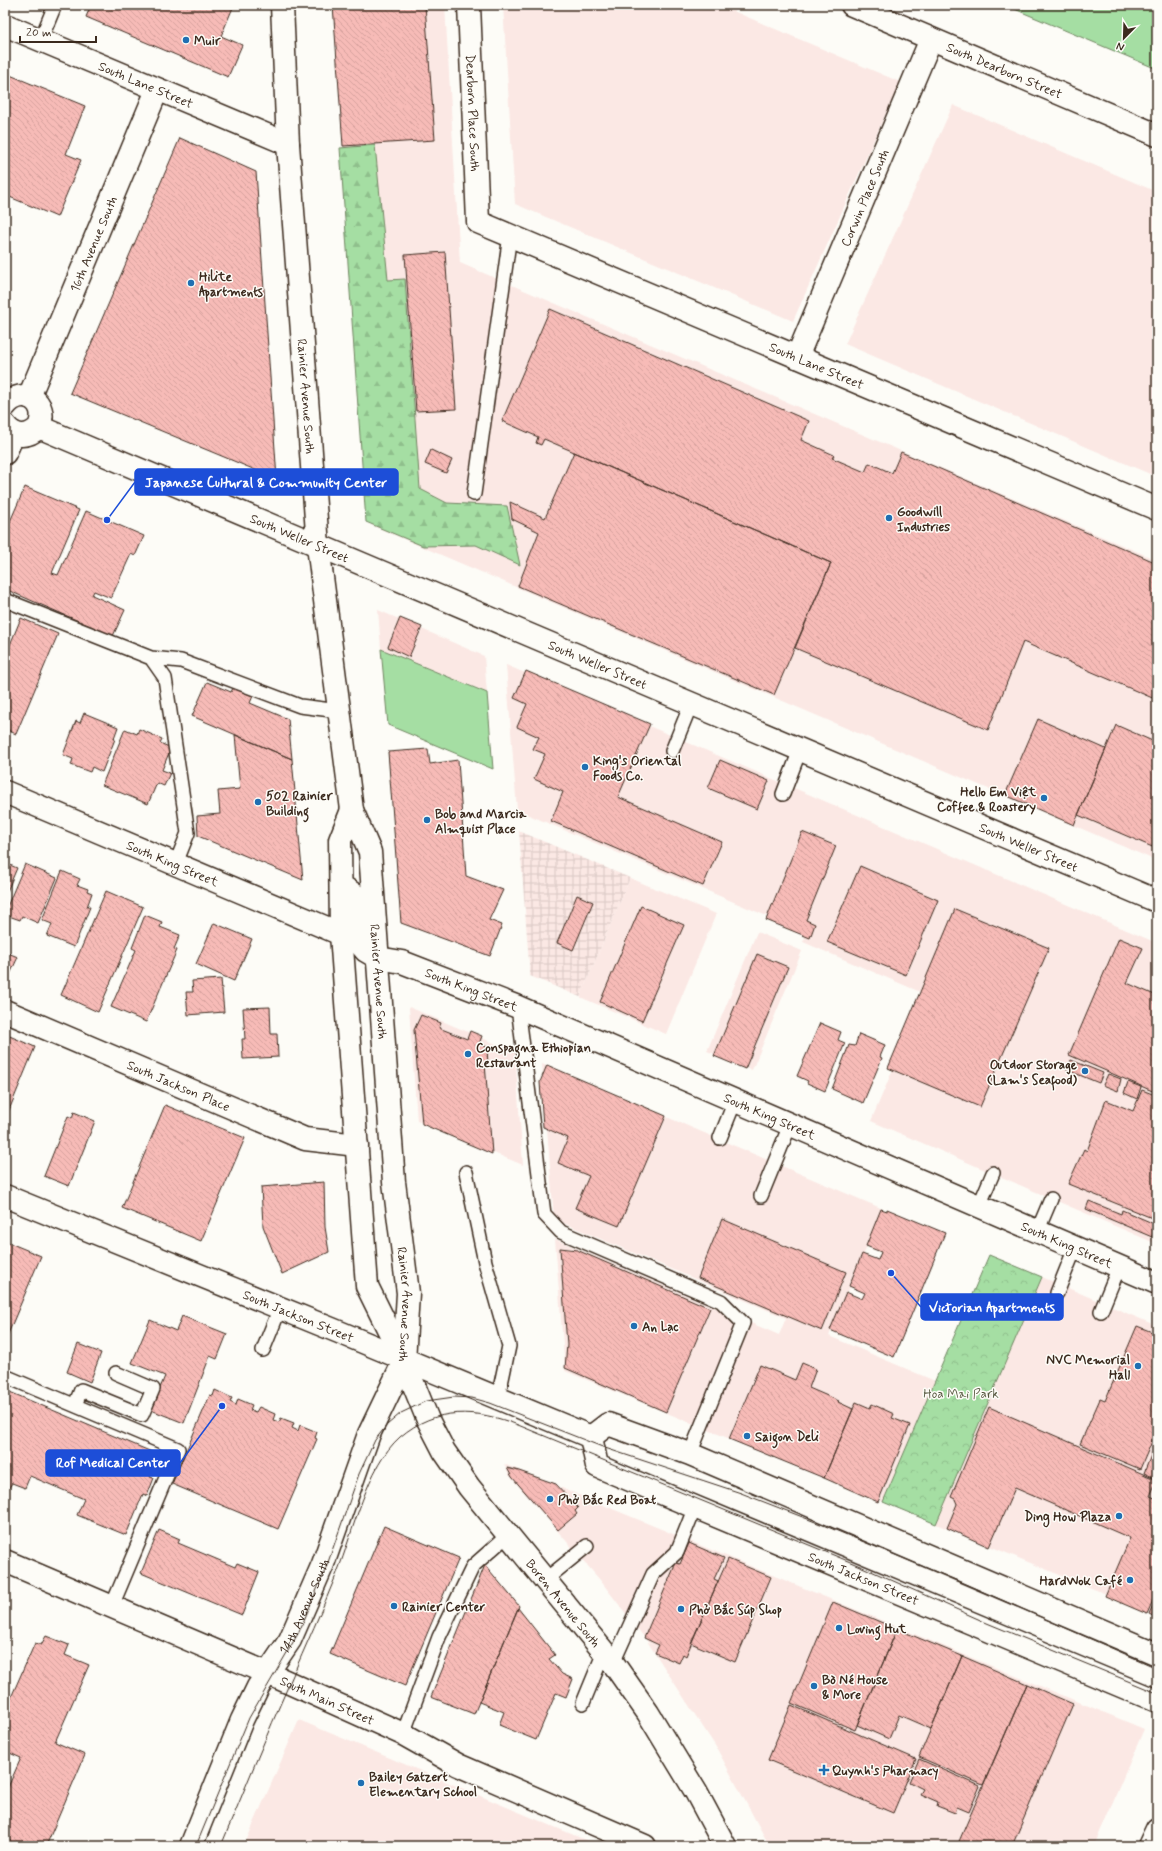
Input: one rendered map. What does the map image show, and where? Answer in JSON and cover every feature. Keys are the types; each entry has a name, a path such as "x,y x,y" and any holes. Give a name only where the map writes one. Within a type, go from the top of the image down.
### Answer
{"street":[{"name":"Rainier Avenue South","path":"282,5 288,144 318,546 352,810 370,852 381,1021 394,1182 408,1293 404,1360"},
{"name":"Dearborn Place South","path":"469,5 478,222"},
{"name":"South Dearborn Street","path":"852,5 1157,135"},
{"name":"South Lane Street","path":"5,25 288,144"},
{"name":"Corwin Place South","path":"797,357 932,39"},
{"name":"16th Avenue South","path":"29,397 157,90"},
{"name":"South Lane Street","path":"478,222 1157,509"},
{"path":"5,406 15,397 29,397 38,403 43,415 39,427 28,435 8,437"},
{"name":"South Weller Street","path":"39,427 1157,901"},
{"name":"South King Street","path":"5,792 341,934"},
{"name":"Rainier Avenue South","path":"352,810 340,840 341,934 367,1286 404,1360"},
{"path":"341,887 355,896 360,944 366,951 378,958"},
{"name":"South King Street","path":"378,958 402,962 518,1007 1157,1283"},
{"name":"South Jackson Place","path":"5,1011 305,1139 357,1146"},
{"name":"South Jackson Street","path":"5,1196 591,1437 597,1466 1157,1701"},
{"name":"Boren Avenue South","path":"404,1360 428,1420 444,1451 469,1487 608,1658 648,1714 680,1766 725,1846"},
{"name":"14th Avenue South","path":"191,1846 242,1720 267,1673 290,1640 322,1564 369,1434 404,1360"},
{"path":"591,1437 608,1424 690,1454 1157,1654"},
{"name":"South Main Street","path":"5,1561 267,1673 403,1734 458,1765 646,1846"},
{"path":"1149,1846 1157,1829"}],"lane":[{"path":"41,39 55,5"},
{"path":"474,494 510,235"},
{"path":"5,600 151,658 181,660 300,706 339,711"},
{"path":"151,658 165,678 188,833 176,863"},
{"path":"672,751 691,704"},
{"path":"783,794 800,750"},
{"path":"518,1007 544,1214 561,1232 721,1301 743,1323 690,1454"},
{"path":"720,1138 735,1101"},
{"path":"761,1196 790,1125"},
{"path":"466,1172 485,1262 509,1346 498,1398"},
{"path":"979,1206 993,1173"},
{"path":"1037,1232 1051,1199"},
{"path":"1057,1293 1075,1248"},
{"path":"1100,1312 1119,1267"},
{"path":"263,1350 280,1308"},
{"path":"75,1405 81,1390 142,1415 153,1389 116,1373"},
{"path":"5,1376 178,1449 112,1606"},
{"path":"583,1703 653,1574 677,1552 695,1507"},
{"path":"403,1734 439,1637 473,1566 508,1535"},
{"path":"545,1580 587,1546"}],"shaded area":[{"path":"333,5 445,5 460,263 1157,560 1157,861 371,525"},
{"path":"503,5 719,5 900,82 793,321 515,204"},
{"path":"953,105 1157,192 1157,477 845,344"},
{"path":"378,610 484,656 487,693 381,649"},
{"path":"506,665 1157,943 1157,1244 871,1121 925,994 803,942 807,933 517,810"},
{"path":"519,831 630,878 580,997 530,976"},
{"path":"630,878 716,914 666,1034 580,997"},
{"path":"757,932 802,951 752,1070 707,1051"},
{"path":"409,1007 515,1052 523,1165 417,1121"},
{"path":"542,1064 883,1209 829,1336 935,1381 883,1502 565,1371 555,1239 779,1335 786,1318 554,1219"},
{"path":"1042,1277 1157,1326 1157,1615 936,1524"},
{"path":"504,1464 1144,1729 1094,1846 769,1845 716,1747 647,1641 600,1580 509,1475"},
{"name":"Bailey Gatzert Elementary School","path":"299,1720 600,1846 244,1846"}],"green space":[{"path":"1005,5 1157,5 1157,69"},
{"path":"375,145 388,280 405,279 420,489 447,503 507,506 520,565 476,545 423,546 366,522 340,148"},
{"path":"381,649 487,693 493,769 388,725"},
{"name":"Hoa Mai Park","path":"989,1255 1042,1277 936,1524 883,1502"}],"building":[{"name":"Muir","path":"91,5 234,5 221,36 242,45 228,77 86,17"},
{"path":"333,5 425,5 435,140 343,146"},
{"path":"5,73 85,106 66,154 81,160 57,217 5,195"},
{"name":"Hilite Apartments","path":"180,138 256,172 277,479 70,393"},
{"path":"445,252 456,409 416,411 405,255"},
{"name":"Goodwill Industries","path":"550,309 809,421 801,440 834,455 832,458 865,472 869,463 892,473 901,452 1157,563 1157,700 1023,642 988,730 795,648 831,563 544,439 541,445 536,443 538,437 502,421"},
{"path":"431,450 452,460 446,473 425,464"},
{"path":"574,452 831,563 774,695 518,586 539,532 512,519 510,502 545,518"},
{"path":"25,487 79,510 52,573 58,575 86,511 144,536 135,556 131,554 111,598 94,591 92,595 125,610 113,636 5,589 5,533"},
{"path":"21,618 58,634 16,734 5,729 5,657"},
{"path":"400,618 422,627 409,657 388,647"},
{"name":"King's Oriental Foods Co.","path":"526,671 650,724 618,797 722,842 703,886 551,821 563,792 534,779 545,754 533,749 539,737 517,727 527,704 514,698"},
{"path":"207,682 231,692 233,688 253,696 250,703 288,719 292,759 192,716"},
{"path":"84,713 118,727 102,772 92,767 90,772 71,765 73,759 63,755 76,721 80,723"},
{"path":"1038,719 1106,749 1074,825 1005,795"},
{"path":"1116,725 1157,743 1157,849 1078,815"},
{"path":"125,729 137,734 139,729 162,739 160,743 171,748 162,770 170,773 164,786 157,783 148,804 102,785"},
{"name":"502 Rainier Building","path":"235,735 292,759 303,880 198,836 197,816 220,814 218,791 240,789"},
{"name":"Bob and Marcia Almquist Place","path":"428,749 430,764 458,760 466,876 503,890 489,920 502,925 490,956 401,923 388,752"},
{"path":"720,760 769,781 757,809 708,788"},
{"path":"802,832 836,846 806,920 815,924 810,938 766,920"},
{"path":"5,863 17,868 5,896"},
{"path":"25,864 57,878 38,923 22,916 20,920 6,915 8,910 6,909"},
{"path":"860,866 938,900 906,975 827,942"},
{"path":"62,871 80,879 77,885 88,889 87,891 92,893 87,907 90,907 74,947 47,936 52,924 42,920"},
{"path":"106,891 143,907 98,1012 61,995"},
{"path":"577,895 593,902 573,950 557,943"},
{"path":"641,906 684,925 642,1021 600,1002"},
{"path":"955,909 1049,948 980,1107 888,1068"},
{"path":"145,915 162,922 160,927 180,935 174,949 177,950 146,1022 111,1007 136,950 132,948"},
{"path":"214,923 252,939 234,981 196,964"},
{"path":"1119,938 1143,948 1127,983 1157,996 1157,1093 1069,1055"},
{"path":"5,952 18,957 5,985"},
{"path":"757,954 788,967 745,1069 714,1056"},
{"path":"221,979 224,1012 188,1015 186,992 193,992 192,981"},
{"path":"270,1007 271,1034 277,1034 278,1057 243,1059 242,1039 245,1039 243,1008"},
{"path":"421,1015 441,1023 439,1028 467,1039 470,1031 482,1036 479,1044 487,1047 488,1065 485,1063 492,1154 422,1124 414,1030"},
{"path":"820,1023 841,1032 838,1040 845,1043 825,1091 807,1083 808,1081 797,1076"},
{"path":"5,1034 35,1047 7,1115 5,1114"},
{"path":"859,1034 885,1045 880,1057 882,1058 863,1103 832,1089 849,1045 855,1046"},
{"name":"Outdoor Storage (Lam's Seafood)","path":"1071,1060 1103,1073 1099,1083 1067,1070"},
{"path":"547,1065 666,1116 619,1226 575,1208 589,1176 558,1163 568,1138 543,1127 540,1082"},
{"path":"1108,1074 1121,1079 1118,1091 1103,1085"},
{"path":"1128,1082 1141,1087 1137,1099 1124,1093"},
{"path":"1142,1090 1155,1095 1153,1099 1157,1101 1157,1220 1068,1184 1084,1149 1087,1151 1106,1100 1133,1111"},
{"path":"165,1105 245,1138 201,1241 122,1208"},
{"path":"74,1112 95,1121 69,1186 44,1176 68,1116 72,1118"},
{"path":"324,1182 325,1227 329,1252 282,1274 263,1226 261,1187"},
{"path":"1089,1201 1121,1214 1122,1210 1157,1225 1152,1237 1086,1209"},
{"path":"881,1209 887,1211 887,1209 945,1233 894,1357 830,1330 846,1292 862,1299 865,1293 849,1286 862,1254 878,1260 881,1252 866,1246"},
{"path":"722,1219 846,1272 822,1331 698,1278"},
{"path":"5,1241 41,1256 5,1341"},
{"name":"An Lạc","path":"560,1248 577,1250 710,1308 666,1412 565,1368 567,1345"},
{"path":"182,1316 227,1334 217,1359 210,1356 184,1423 151,1410 165,1376 132,1363 150,1320 176,1331"},
{"name":"NVC Memorial Hall","path":"1137,1326 1157,1334 1157,1430 1140,1469 1080,1444 1100,1399 1105,1401"},
{"path":"78,1344 101,1353 90,1382 67,1372"},
{"path":"802,1363 816,1369 809,1388 853,1409 824,1478 729,1439 760,1365 795,1380"},
{"path":"5,1390 159,1455 150,1477 154,1478 147,1496 143,1494 126,1535 77,1515 84,1499 30,1476 25,1488 12,1483 5,1494"},
{"path":"215,1390 232,1398 230,1402 236,1405 238,1399 252,1405 250,1410 256,1412 259,1407 275,1414 273,1420 279,1422 281,1418 294,1423 292,1428 298,1431 300,1425 317,1432 315,1438 317,1439 278,1529 172,1484 210,1395 213,1396"},
{"path":"856,1402 870,1408 872,1404 894,1414 892,1418 910,1425 878,1502 824,1478"},
{"name":"Ding How Plaza","path":"989,1407 1157,1480 1150,1496 1157,1499 1157,1591 1147,1614 1105,1596 1130,1538 1015,1488 989,1547 947,1528 957,1504 955,1499 951,1497"},
{"path":"1157,1440 1157,1479 1144,1473"},
{"name":"Phở Bắc Red Boat","path":"507,1468 556,1484 578,1508 575,1511 577,1514 558,1530 512,1477"},
{"name":"Rainier Center","path":"384,1526 459,1558 405,1686 330,1654"},
{"path":"159,1530 180,1539 178,1543 235,1567 237,1563 259,1572 242,1615 141,1573"},
{"name":"Phở Bắc Súp Shop","path":"689,1543 724,1558 714,1579 718,1581 686,1656 683,1654 679,1663 655,1653 659,1645 644,1638 676,1563 680,1564"},
{"path":"728,1559 771,1577 735,1662 691,1643"},
{"path":"485,1565 519,1606 474,1714 431,1697"},
{"path":"1157,1596 1157,1618 1149,1614"},
{"path":"833,1602 897,1629 855,1730 791,1703"},
{"path":"518,1608 555,1655 549,1659 562,1674 573,1679 566,1697 556,1693 536,1740 499,1725 504,1712 479,1702"},
{"path":"897,1629 962,1656 931,1729 899,1715 889,1739 857,1725"},
{"path":"46,1636 69,1645 65,1655 89,1665 55,1742 85,1755 46,1846 5,1846 5,1794 21,1758 5,1751 5,1711 35,1643 41,1645"},
{"path":"962,1656 1027,1684 983,1785 919,1757"},
{"path":"1027,1684 1073,1704 1012,1846 957,1846"},
{"path":"791,1705 916,1759 893,1813 768,1760"},
{"path":"919,1759 980,1786 969,1812 957,1807 955,1813 937,1806 938,1802 920,1794 923,1789 909,1782"}],"tram line":[{"path":"196,1846 249,1718 299,1632 326,1568 359,1474 375,1440 387,1425 401,1413 426,1401 454,1397 472,1398 490,1403 605,1448 741,1493 963,1583 1157,1668"},
{"path":"221,1846 331,1587 362,1501 378,1465 388,1450 400,1437 414,1427 442,1415 457,1413 472,1414 487,1416 518,1425 860,1566 987,1623 1157,1693"}],"place":[{"name":"Muir","path":"186,40"},
{"name":"Hilite Apartments","path":"191,283"},
{"name":"Goodwill Industries","path":"889,518"},
{"name":"Japanese Cultural & Community Center","path":"107,520"},
{"name":"King's Oriental Foods Co.","path":"585,767"},
{"name":"Hello Em Việt Coffee & Roastery","path":"1044,798"},
{"name":"502 Rainier Building","path":"258,802"},
{"name":"Bob and Marcia Almquist Place","path":"427,820"},
{"name":"Conspagna Ethiopian Restaurant","path":"468,1054"},
{"name":"Outdoor Storage (Lam's Seafood)","path":"1085,1071"},
{"name":"Victorian Apartments","path":"891,1273"},
{"name":"An Lạc","path":"634,1326"},
{"name":"NVC Memorial Hall","path":"1138,1366"},
{"name":"Rof Medical Center","path":"222,1406"},
{"name":"Saigon Deli","path":"747,1436"},
{"name":"Phở Bắc Red Boat","path":"550,1499"},
{"name":"Ding How Plaza","path":"1119,1516"},
{"name":"HardWok Café","path":"1130,1580"},
{"name":"Rainier Center","path":"394,1606"},
{"name":"Phở Bắc Súp Shop","path":"681,1609"},
{"name":"Loving Hut","path":"839,1628"},
{"name":"Bò Né House & More","path":"814,1686"},
{"name":"Quynh's Pharmacy","path":"824,1770"},
{"name":"Bailey Gatzert Elementary School","path":"361,1783"}]}
